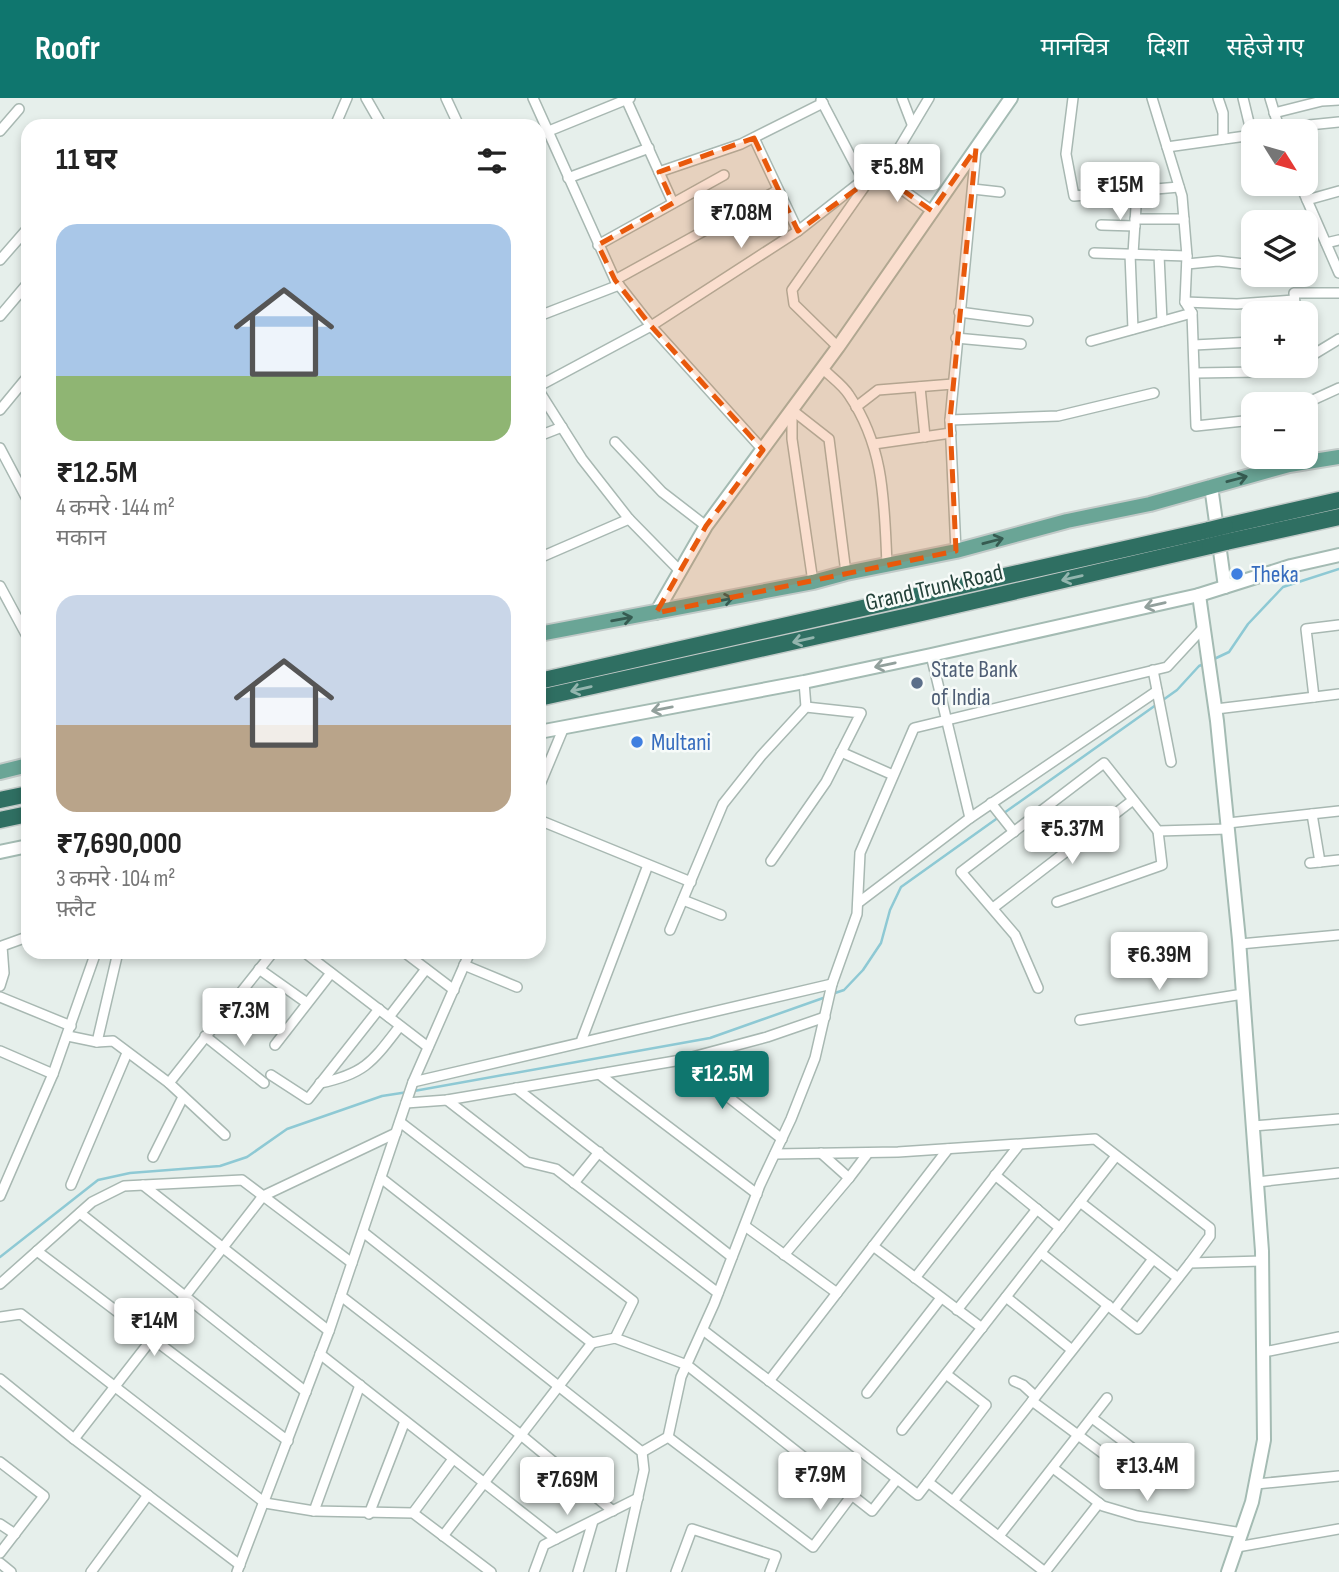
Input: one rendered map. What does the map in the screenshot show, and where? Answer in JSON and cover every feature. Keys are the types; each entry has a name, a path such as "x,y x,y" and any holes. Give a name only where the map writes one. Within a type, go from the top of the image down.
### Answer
{"highway":[{"name":"Grand Trunk Road","path":"546,696 922,613 1218,536 1339,500"},
{"name":"Grand Trunk Road","path":"546,680 1218,536 1339,517"},
{"path":"0,800 21,795"},
{"path":"0,820 21,816"}],"main road":[{"path":"1318,459 1339,457"},
{"path":"546,633 813,582 956,551 1067,521 1150,504 1263,469"},
{"path":"0,772 21,767"}],"street":[{"path":"338,119 347,98"},
{"path":"366,98 378,119"},
{"path":"446,98 456,119"},
{"path":"533,98 539,119"},
{"path":"902,98 912,124"},
{"path":"546,385 651,326 797,231 863,180 886,170 929,98"},
{"path":"656,613 678,570 706,526 838,347 1011,98"},
{"path":"1073,98 1066,154 1074,196 1179,187"},
{"path":"1152,98 1179,187 1184,219 1187,260 1185,302 1192,313 1196,426 1241,421"},
{"path":"1218,98 1223,113 1223,139"},
{"path":"1243,98 1248,119"},
{"path":"1269,98 1276,119"},
{"path":"546,132 628,99 673,203"},
{"path":"1274,113 1322,101 1339,100"},
{"path":"659,172 754,138 822,101 863,180"},
{"path":"0,131 19,109"},
{"path":"1318,125 1339,122"},
{"path":"1167,147 1241,137"},
{"path":"546,138 568,178 617,283 651,326 763,450"},
{"path":"754,138 797,231"},
{"path":"568,178 649,148"},
{"path":"956,551 950,420 976,148"},
{"path":"876,174 932,211"},
{"path":"838,347 794,304 792,290 876,174"},
{"path":"598,245 724,175"},
{"path":"973,189 1000,192"},
{"path":"546,313 617,283 778,190"},
{"path":"1133,329 1131,254 1137,191"},
{"path":"1307,200 1339,191"},
{"path":"1305,196 1339,273"},
{"path":"1101,225 1184,219"},
{"path":"0,260 21,236"},
{"path":"1326,243 1339,240"},
{"path":"1094,253 1159,255 1241,264"},
{"path":"1159,255 1162,321"},
{"path":"0,316 21,291"},
{"path":"1185,302 1237,304 1294,300 1294,293 1339,293"},
{"path":"959,312 1028,321"},
{"path":"1091,341 1192,313"},
{"path":"956,338 1021,344"},
{"path":"1318,352 1339,339"},
{"path":"1194,345 1241,343"},
{"path":"822,368 849,394 874,444 883,480 887,564"},
{"path":"1195,373 1241,372"},
{"path":"0,410 21,384"},
{"path":"856,407 878,390 953,384"},
{"path":"920,387 925,437"},
{"path":"1318,398 1339,388"},
{"path":"950,420 1058,416 1154,393"},
{"path":"546,401 582,459 629,519 678,570"},
{"path":"792,410 829,439 846,573"},
{"path":"792,410 792,439 813,582"},
{"path":"546,433 562,427"},
{"path":"874,444 951,433"},
{"path":"615,442 662,492 706,526"},
{"path":"0,449 21,488"},
{"path":"1211,486 1225,587"},
{"path":"546,555 629,519"},
{"path":"546,731 932,655 1199,595 1291,566 1339,555"},
{"path":"0,586 21,625"},
{"path":"1199,595 1216,709 1240,944 1262,1261 1264,1440 1252,1502 1228,1572"},
{"path":"1314,697 1306,629 1339,625"},
{"path":"642,1451 668,1437 681,1377 719,1293 757,1194 815,1058 827,1004 857,914 860,853 914,728 1167,667 1203,628"},
{"path":"932,655 970,818"},
{"path":"1153,670 1171,762"},
{"path":"670,930 723,804 761,756 806,708 804,682"},
{"path":"858,903 970,818 993,806 1158,694"},
{"path":"1216,709 1339,694"},
{"path":"771,861 826,782 861,713 806,708"},
{"path":"546,770 564,727"},
{"path":"841,752 893,775"},
{"path":"1038,988 1015,935 961,872 1104,763 1158,831 1162,865 1057,902"},
{"path":"993,908 1133,800"},
{"path":"993,806 1014,832"},
{"path":"1158,831 1228,826 1339,811"},
{"path":"1312,814 1315,863 1339,860"},
{"path":"546,823 691,882"},
{"path":"0,852 21,848"},
{"path":"582,1038 648,865"},
{"path":"683,900 721,915"},
{"path":"1240,944 1339,935"},
{"path":"0,986 4,973 2,946 21,939"},
{"path":"1,1190 54,1074 94,959"},
{"path":"97,1042 116,959"},
{"path":"169,1083 266,959"},
{"path":"316,959 428,1048"},
{"path":"414,959 454,990"},
{"path":"0,1379 239,1568 329,1331 412,1084 467,959"},
{"path":"464,965 517,987"},
{"path":"388,1017 426,968"},
{"path":"258,969 307,1003"},
{"path":"275,1045 331,973"},
{"path":"412,1084 832,987"},
{"path":"1080,1020 1243,994"},
{"path":"0,997 97,1042 113,1041 169,1083 225,1135"},
{"path":"205,1036 267,1079 307,1099 379,1009"},
{"path":"407,1100 447,1100 681,1060 767,1037 825,1017"},
{"path":"320,1083 346,1078 365,1068 400,1026"},
{"path":"0,1051 54,1074"},
{"path":"71,1185 127,1053"},
{"path":"681,1060 782,1139"},
{"path":"599,1074 757,1194"},
{"path":"516,1088 732,1257"},
{"path":"153,1157 183,1097"},
{"path":"447,1100 527,1162 556,1169 719,1293"},
{"path":"1253,1126 1339,1119"},
{"path":"400,1122 633,1301 615,1338"},
{"path":"74,1439 263,1196 396,1133"},
{"path":"775,1154 868,1153 1095,1139 1209,1228 1210,1236 1138,1329 1041,1252"},
{"path":"915,1278 1019,1144"},
{"path":"769,1381 948,1149"},
{"path":"575,1184 599,1152"},
{"path":"821,1153 849,1178"},
{"path":"784,1255 868,1153"},
{"path":"902,1430 1116,1156"},
{"path":"1257,1182 1339,1173"},
{"path":"995,1175 1060,1228"},
{"path":"381,1178 592,1343"},
{"path":"0,1284 92,1202 124,1186 242,1180 352,1263"},
{"path":"143,1185 329,1331"},
{"path":"1080,1202 1178,1278"},
{"path":"957,1310 1037,1209"},
{"path":"80,1213 306,1392"},
{"path":"745,1226 836,1293"},
{"path":"363,1232 642,1451 644,1469 621,1572"},
{"path":"873,1246 982,1328"},
{"path":"37,1251 288,1441"},
{"path":"953,1501 1072,1350 1153,1259"},
{"path":"1190,1263 1262,1261"},
{"path":"341,1296 613,1510"},
{"path":"1006,1297 1072,1350"},
{"path":"867,1394 941,1298"},
{"path":"0,1317 21,1314 265,1503 314,1511 412,1513 491,1572"},
{"path":"702,1330 918,1495 985,1405 946,1374"},
{"path":"1264,1352 1339,1337"},
{"path":"443,1536 592,1343 615,1338 687,1365 872,1511 897,1479"},
{"path":"320,1354 556,1539"},
{"path":"1014,1381 1023,1385 1034,1399 1077,1436 1136,1478"},
{"path":"314,1511 360,1385"},
{"path":"999,1536 1107,1398"},
{"path":"1092,1418 1151,1462"},
{"path":"369,1514 405,1421"},
{"path":"668,1437 813,1547 852,1494"},
{"path":"412,1513 453,1458"},
{"path":"0,1462 44,1496 0,1553"},
{"path":"1053,1468 1099,1503 1137,1516 1242,1534"},
{"path":"1256,1484 1339,1476"},
{"path":"928,1482 1045,1572 1099,1503"},
{"path":"91,1572 148,1495"},
{"path":"534,1572 544,1545 638,1498"},
{"path":"578,1572 593,1521"},
{"path":"0,1524 15,1534"},
{"path":"676,1572 692,1529 776,1556 770,1572"},
{"path":"1237,1547 1339,1529"},
{"path":"0,1563 11,1572"}],"highlighted area":[{"path":"754,138 798,231 879,173 932,211 976,148 950,420 956,551 656,613 706,526 763,450 651,326 615,280 598,245 673,203 659,172"}],"waterway":[{"path":"1212,660 1229,652 1248,624 1283,587 1339,569"},
{"path":"1004,813 1177,690 1199,666 1206,663"},
{"path":"832,994 844,990 863,970 881,943 890,910 901,887 999,817"},
{"path":"414,1091 710,1038 826,997"},
{"path":"0,1257 98,1180 130,1173 220,1166 247,1157 287,1129 382,1096 408,1092"}],"place":[{"name":"Theka","path":"1237,574"},
{"name":"State Bank of India","path":"917,683"},
{"name":"Multani","path":"637,742"}]}
